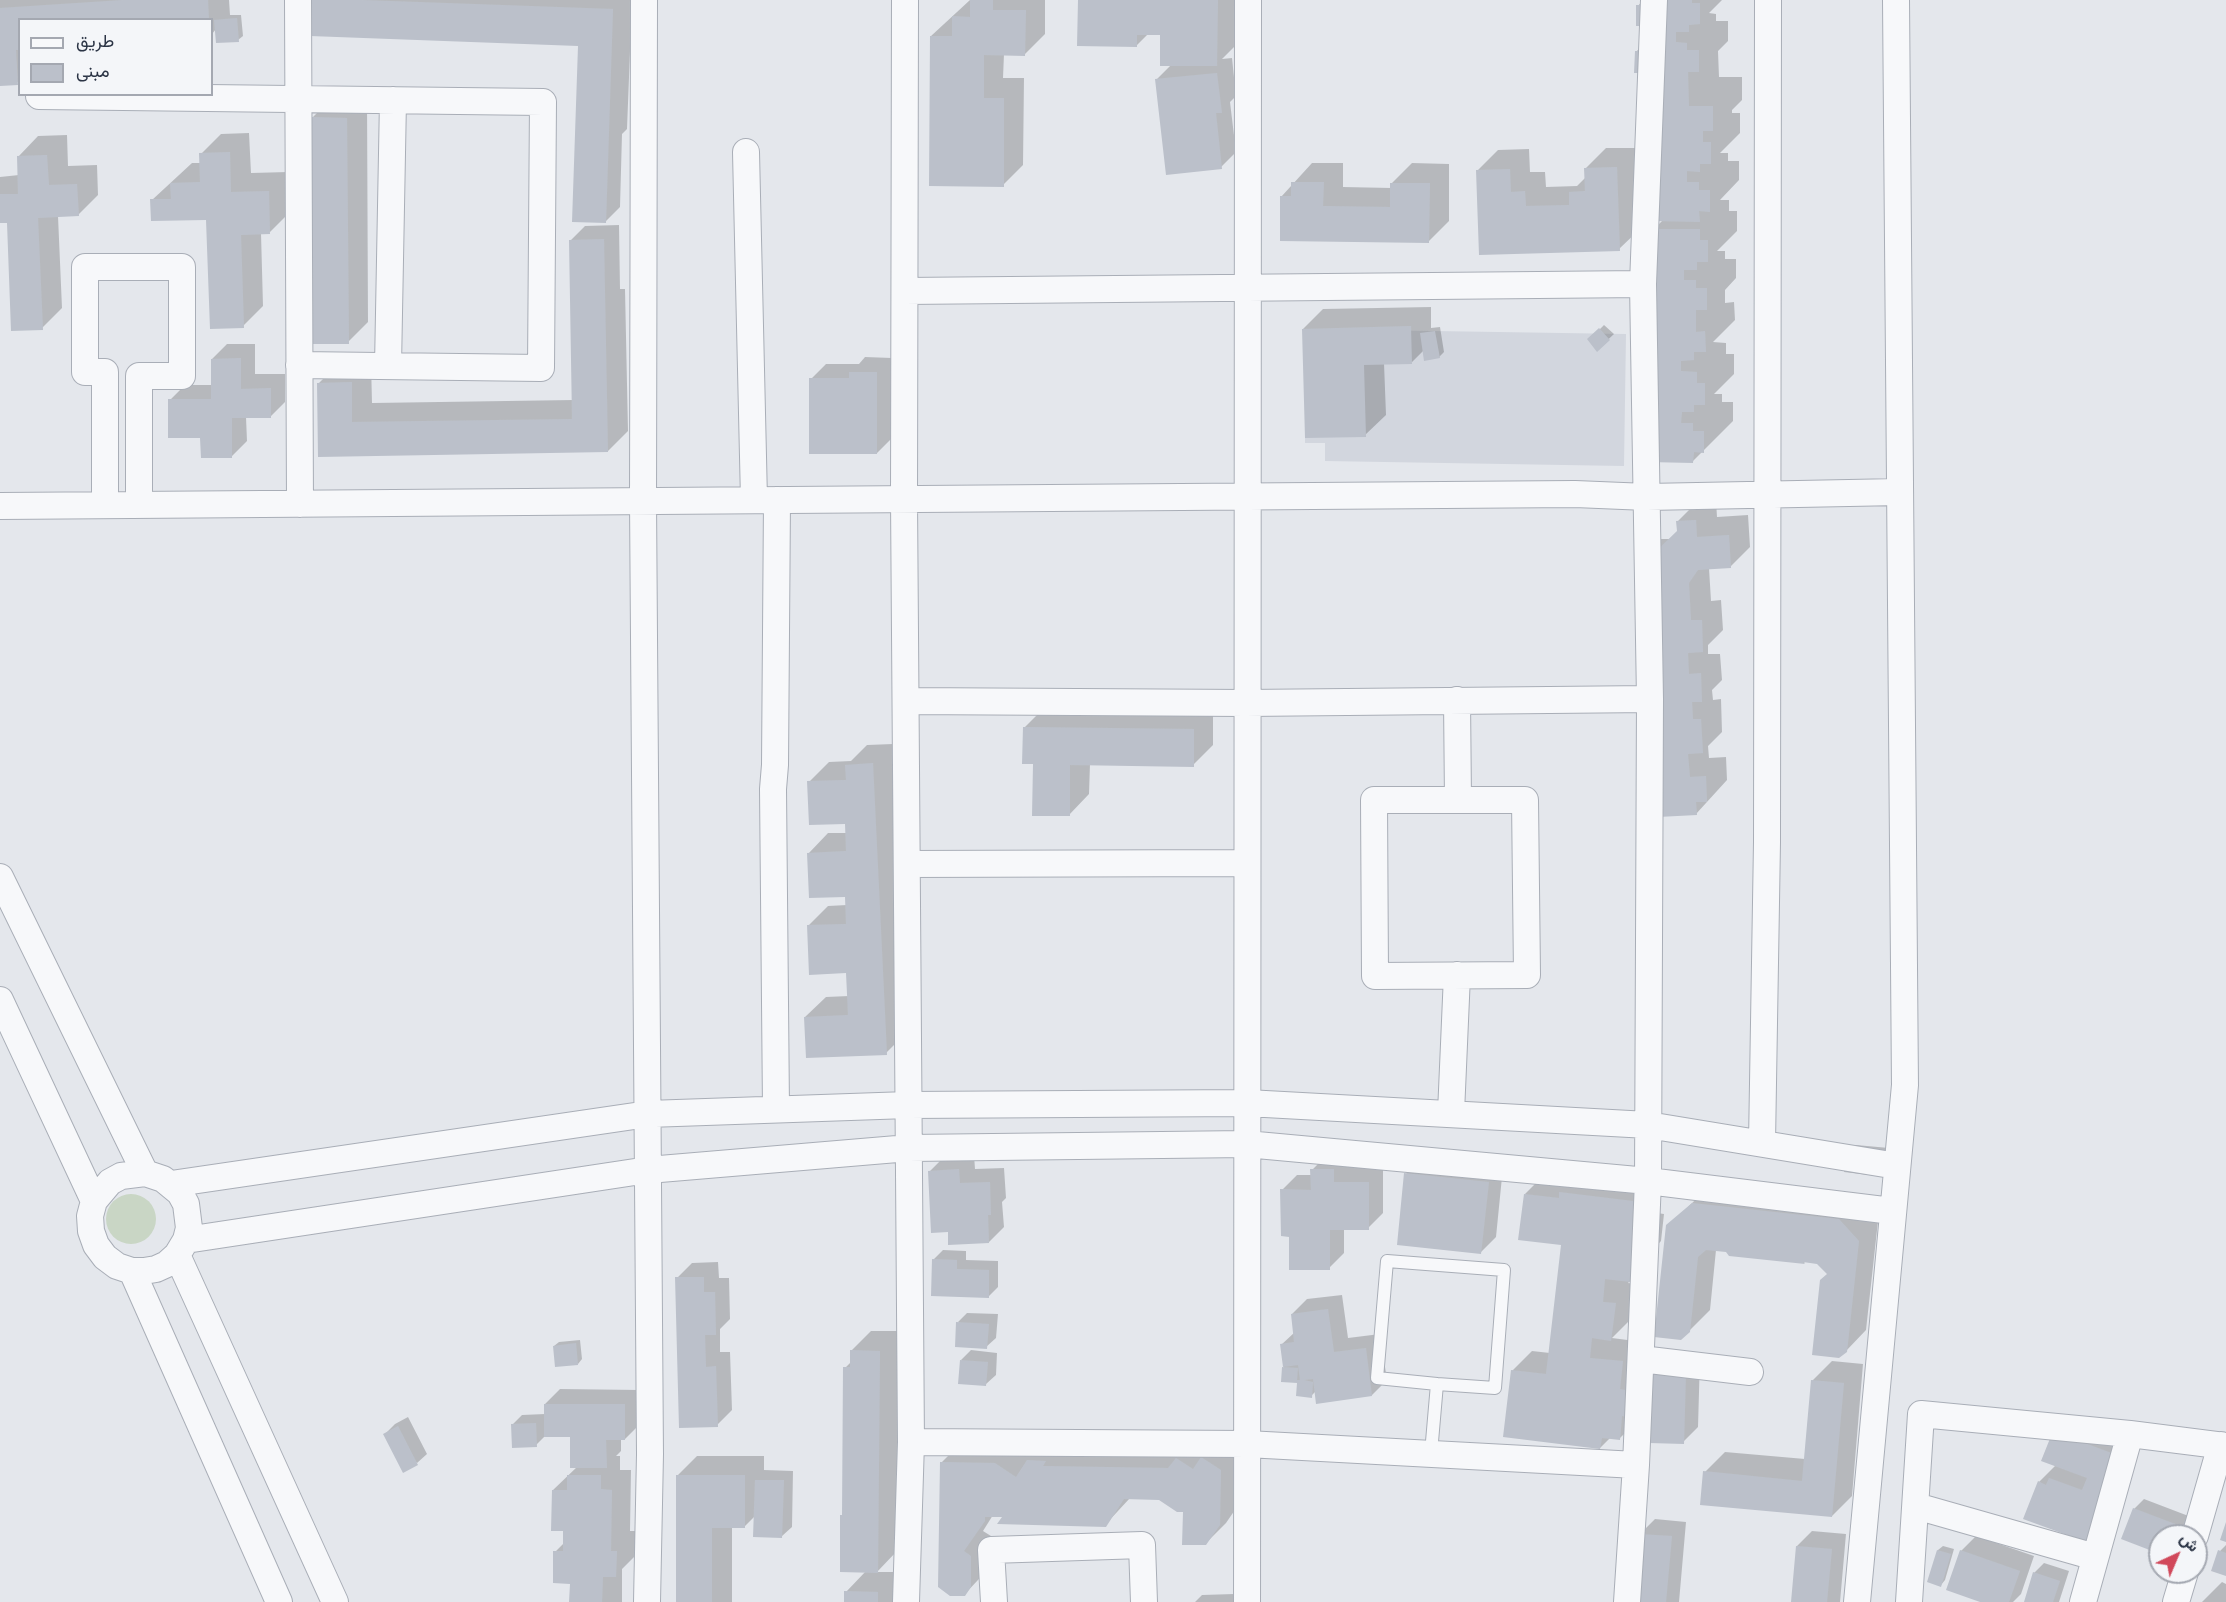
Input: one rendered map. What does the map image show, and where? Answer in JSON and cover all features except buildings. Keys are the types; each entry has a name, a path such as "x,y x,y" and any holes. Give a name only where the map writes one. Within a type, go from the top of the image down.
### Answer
{"street":[{"path":"298,0 300,504"},
{"path":"644,0 644,501 650,1454 647,1602"},
{"path":"904,0 904,499 911,1442 906,1602"},
{"path":"1247,1602 1248,0"},
{"path":"1627,1602 1636,1465 1648,1181 1650,699 1643,284 1654,0"},
{"path":"1762,1143 1767,842 1768,0"},
{"path":"1857,1602 1905,1085 1896,0"},
{"path":"39,96 543,102 541,368 299,365"},
{"path":"388,366 393,100"},
{"path":"746,152 765,500 775,765 773,789 776,1109"},
{"path":"105,505 105,372 85,372 85,267 182,267 182,376 139,376 140,505"},
{"path":"905,291 1643,284"},
{"path":"0,506 1575,494 1647,496 1899,492"},
{"path":"906,701 1246,703 1650,699"},
{"path":"1457,700 1458,800"},
{"path":"1374,800 1458,800 1526,800 1527,975 1375,976 1374,800"},
{"path":"907,864 1246,862"},
{"path":"0,877 145,1173"},
{"path":"1451,1113 1457,975"},
{"path":"0,1000 94,1201"},
{"path":"171,1184 648,1114 908,1105 1247,1103 1648,1125 1896,1166"},
{"path":"181,1248 648,1170 909,1148 1246,1144 1648,1181 1892,1212"},
{"path":"133,1173 145,1173 171,1184 180,1193 189,1216 189,1228 181,1248 167,1264 144,1272 132,1271 117,1266 105,1257 96,1245 91,1231 90,1216 94,1201 110,1182 133,1173"},
{"path":"181,1248 335,1602"},
{"path":"132,1271 279,1602"},
{"path":"1641,1359 1750,1372"},
{"path":"1909,1602 1921,1414 2130,1434 2223,1446 2199,1524"},
{"path":"2083,1602 2130,1434"},
{"path":"911,1442 1247,1444 1636,1465"},
{"path":"1916,1506 2095,1557"},
{"path":"993,1602 991,1550 1142,1545 1144,1602"},
{"path":"2176,1602 2181,1584"}],"lane":[{"path":"1386,1261 1504,1270 1495,1388 1437,1383 1377,1378 1386,1261"},
{"path":"1431,1453 1437,1383"}],"shaded area":[{"path":"1306,329 1626,334 1624,466 1325,461 1325,443 1305,443"}],"green space":[{"path":"131,1194 149,1201 156,1219 149,1237 131,1244 113,1237 106,1219 113,1201"}]}
